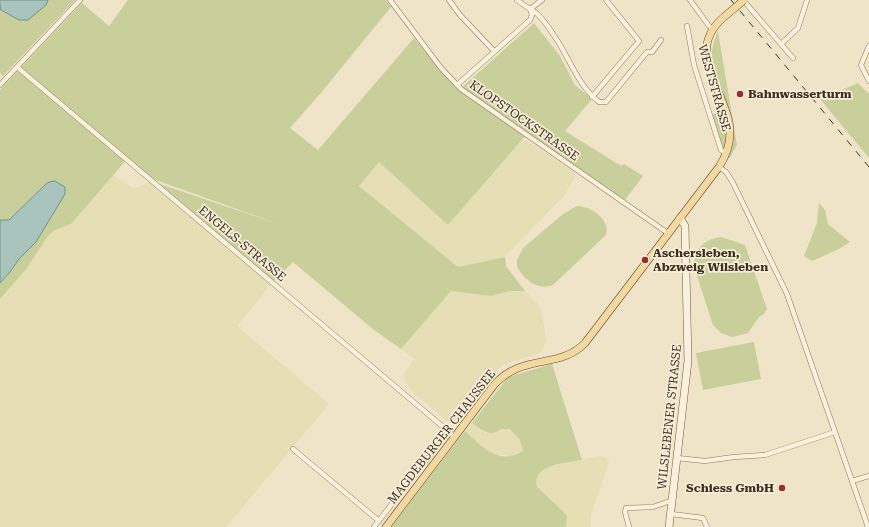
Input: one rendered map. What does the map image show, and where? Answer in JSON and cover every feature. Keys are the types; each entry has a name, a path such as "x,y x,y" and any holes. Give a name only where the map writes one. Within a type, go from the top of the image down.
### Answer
{"main road":[{"name":"MAGDEBURGER CHAUSSEE","path":"386,527 504,374 525,365 563,357 580,348 719,167 726,153 730,136 729,123 706,61 708,41 713,29 724,17 744,0"}],"street":[{"path":"0,85 2,79 17,67 79,0"},
{"name":"KLOPSTOCKSTRASSE","path":"390,0 441,68 457,86 516,129 669,234"},
{"path":"449,0 457,12 494,51"},
{"path":"518,0 530,9 553,34 585,89 599,102 606,102 647,52 652,52 661,40"},
{"path":"530,9 542,0"},
{"path":"592,97 639,41 606,0"},
{"name":"WESTSTRASSE","path":"690,0 713,29"},
{"path":"744,0 793,58"},
{"path":"781,44 798,28 807,0"},
{"path":"457,86 530,20 532,14 530,9"},
{"name":"WESTSTRASSE","path":"687,26 694,65 721,150 726,153"},
{"path":"869,46 861,65 869,81"},
{"name":"ENGELS-STRASSE","path":"17,67 454,437"},
{"path":"719,167 726,172 787,294 868,527"},
{"name":"WILSLEBENER STRASSE","path":"669,527 688,349 685,226 680,218"},
{"path":"374,527 448,432"},
{"path":"677,458 705,461 765,455 835,432"},
{"path":"293,449 379,521"},
{"path":"852,481 869,476"},
{"name":"WILSLEBENER STRASSE","path":"629,527 625,512 626,508 653,507 672,500"},
{"path":"671,514 703,518 707,527"}],"shaded area":[{"path":"522,141 527,141 574,172 575,177 564,196 505,257 458,267 359,186 379,162 448,225"},
{"path":"113,175 134,189 151,181 272,283 237,326 329,404 226,527 0,527 0,299 34,258 48,236 53,231 71,224"},
{"path":"451,291 491,296 510,291 525,291 538,304 542,313 546,340 544,347 538,354 502,365 454,422 450,424 408,386 403,376 414,359 401,349"},
{"path":"472,423 486,434 501,429 510,429 520,440 523,451 513,456 491,454 465,431"},
{"path":"600,456 605,457 609,462 591,515 591,527 566,527 567,517 565,513 537,487 536,477 541,471 554,465"}],"green space":[{"path":"0,0 75,0 3,76 0,73"},
{"path":"128,0 386,0 391,7 320,94 290,128 318,150 414,38 443,74 459,90 534,23 560,56 575,85 592,99 565,131 621,166 624,164 643,176 625,200 528,133 448,225 379,162 359,186 458,267 505,257 506,266 525,291 510,291 491,296 451,291 401,349 374,330 293,262 272,283 151,181 284,226 153,179 128,158 71,224 53,231 48,236 27,268 0,299 0,283 19,259 36,242 65,194 47,183 9,220 0,220 0,90 82,3 109,26"},
{"path":"718,31 737,145 729,159 726,150 722,148 712,115 729,108 713,70 712,52"},
{"path":"858,83 869,94 869,158 820,99"},
{"path":"819,203 825,210 828,224 850,242 839,249 812,261 804,256 817,223"},
{"path":"577,206 594,211 603,219 607,229 606,235 553,285 542,287 532,283 517,267 517,260 523,248 563,214"},
{"path":"721,237 745,245 767,309 764,314 759,317 748,333 732,337 721,333 713,325 694,267 696,255 701,246 710,240"},
{"path":"754,342 761,379 703,390 696,353"},
{"path":"552,364 582,460 560,464 545,469 539,474 537,479 537,487 565,513 567,517 566,527 391,527 465,431 491,453 506,456 514,455 523,451 520,440 510,429 501,429 497,432 490,433 482,430 472,423 508,377"}],"water":[{"path":"0,0 48,0 46,5 28,20 19,20 1,10"},
{"path":"55,181 65,187 65,194 36,242 19,259 0,283 0,220 9,220 47,183"}],"railway":[{"path":"731,0 869,167"}],"place":[{"name":"Bahnwasserturm","path":"740,94"},
{"name":"Aschersleben, Abzweig Wilsleben","path":"645,260"},
{"name":"Schiess GmbH","path":"782,488"}]}
